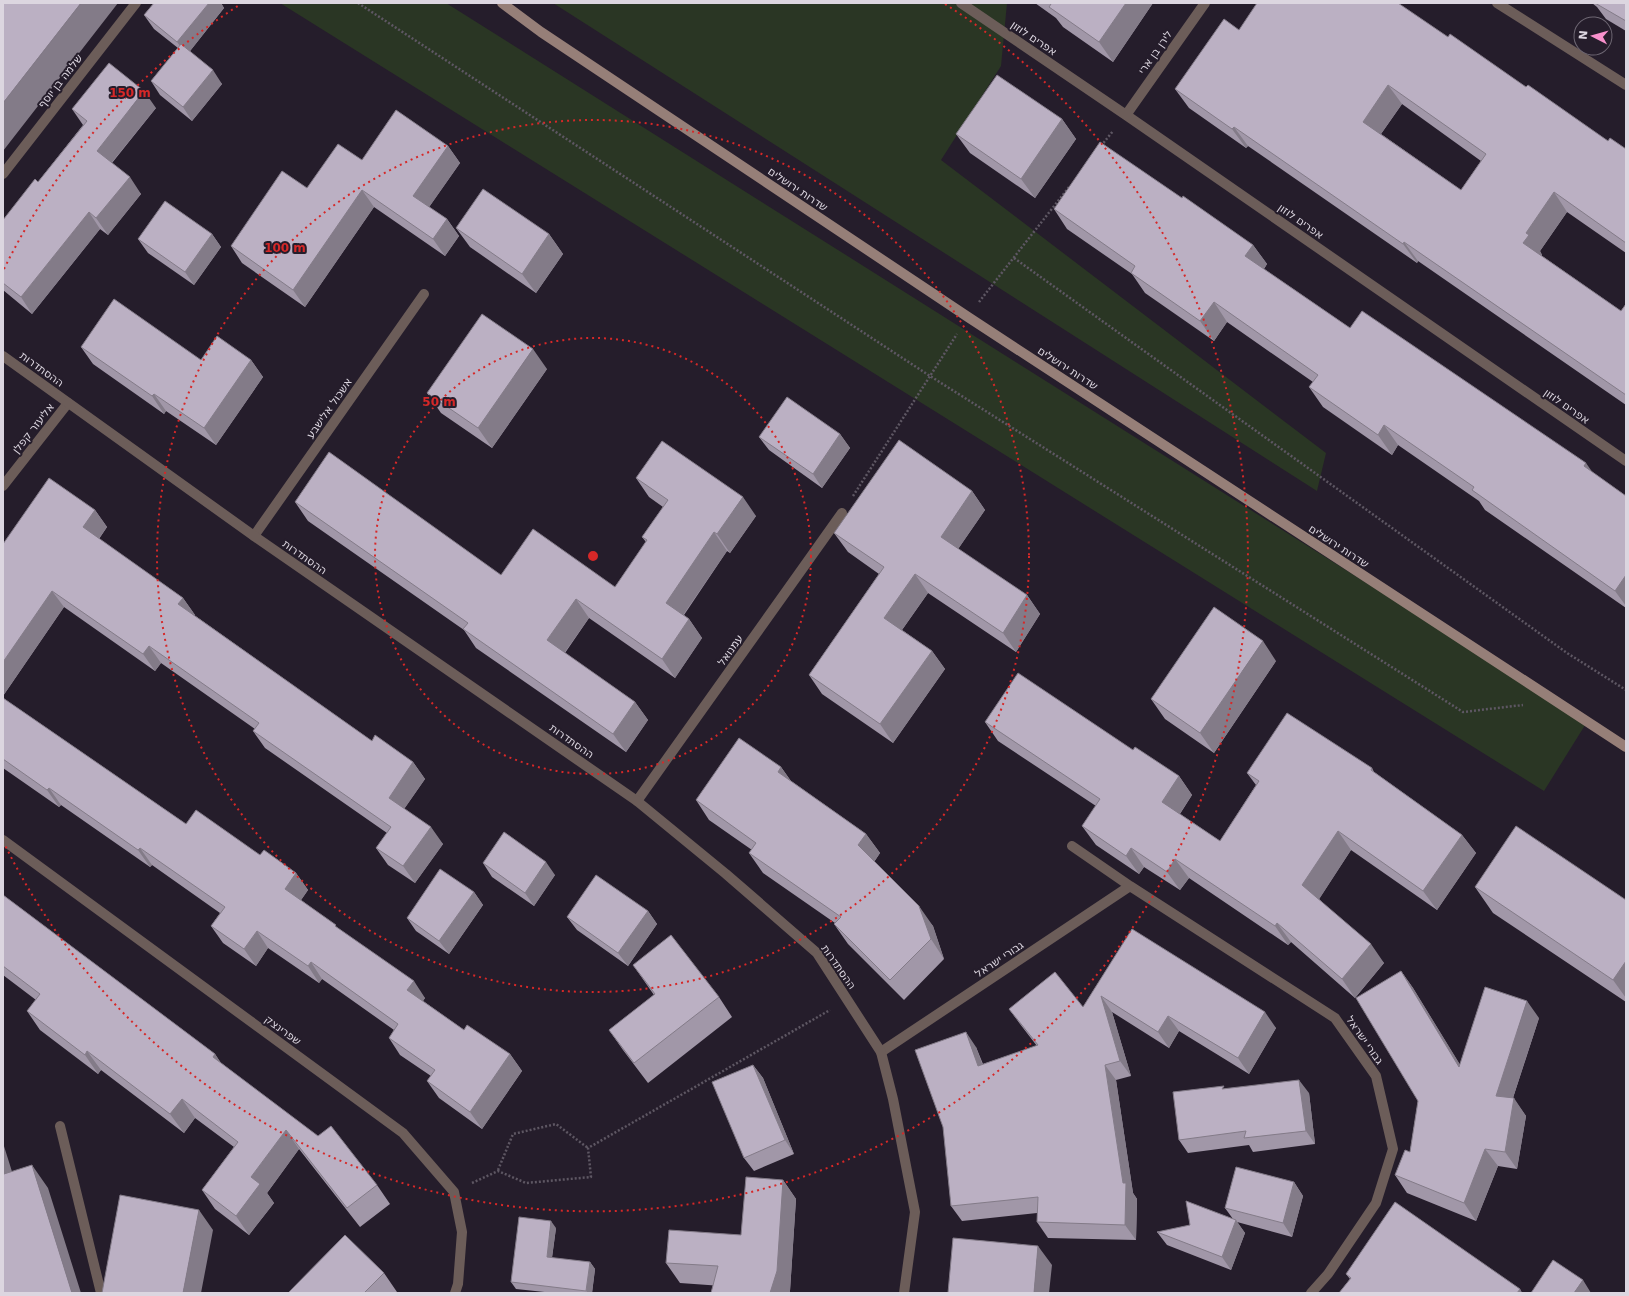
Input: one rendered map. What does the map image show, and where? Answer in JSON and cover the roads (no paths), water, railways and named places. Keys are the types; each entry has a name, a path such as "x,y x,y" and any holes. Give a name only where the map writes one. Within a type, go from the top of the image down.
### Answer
{"main road":[{"name":"שדרות ירושלים","path":"502,3 541,32 954,308 1626,747"}],"street":[{"name":"שלמה בן יוסף","path":"3,174 136,3"},
{"name":"אפרים לוזון","path":"961,3 1126,115 1626,462"},
{"name":"לירן בן ארי","path":"1126,115 1205,3"},
{"path":"1497,3 1626,85"},
{"name":"אשכול אלישבע","path":"254,536 424,294"},
{"name":"ההסתדרות","path":"3,356 254,536 637,801 726,874 816,953 881,1052 893,1099 915,1212 904,1293"},
{"name":"אליעזר קפלן","path":"3,486 68,403"},
{"name":"עמנואל","path":"637,801 842,512"},
{"name":"שפרינצק","path":"3,840 404,1133 454,1192 462,1232 458,1284 455,1293"},
{"name":"גבורי ישראל","path":"1072,846 1130,886 1335,1018 1376,1076 1392,1149 1376,1203 1328,1274 1311,1293"},
{"name":"גבורי ישראל","path":"881,1052 1130,886"},
{"path":"60,1126 101,1293"}]}
